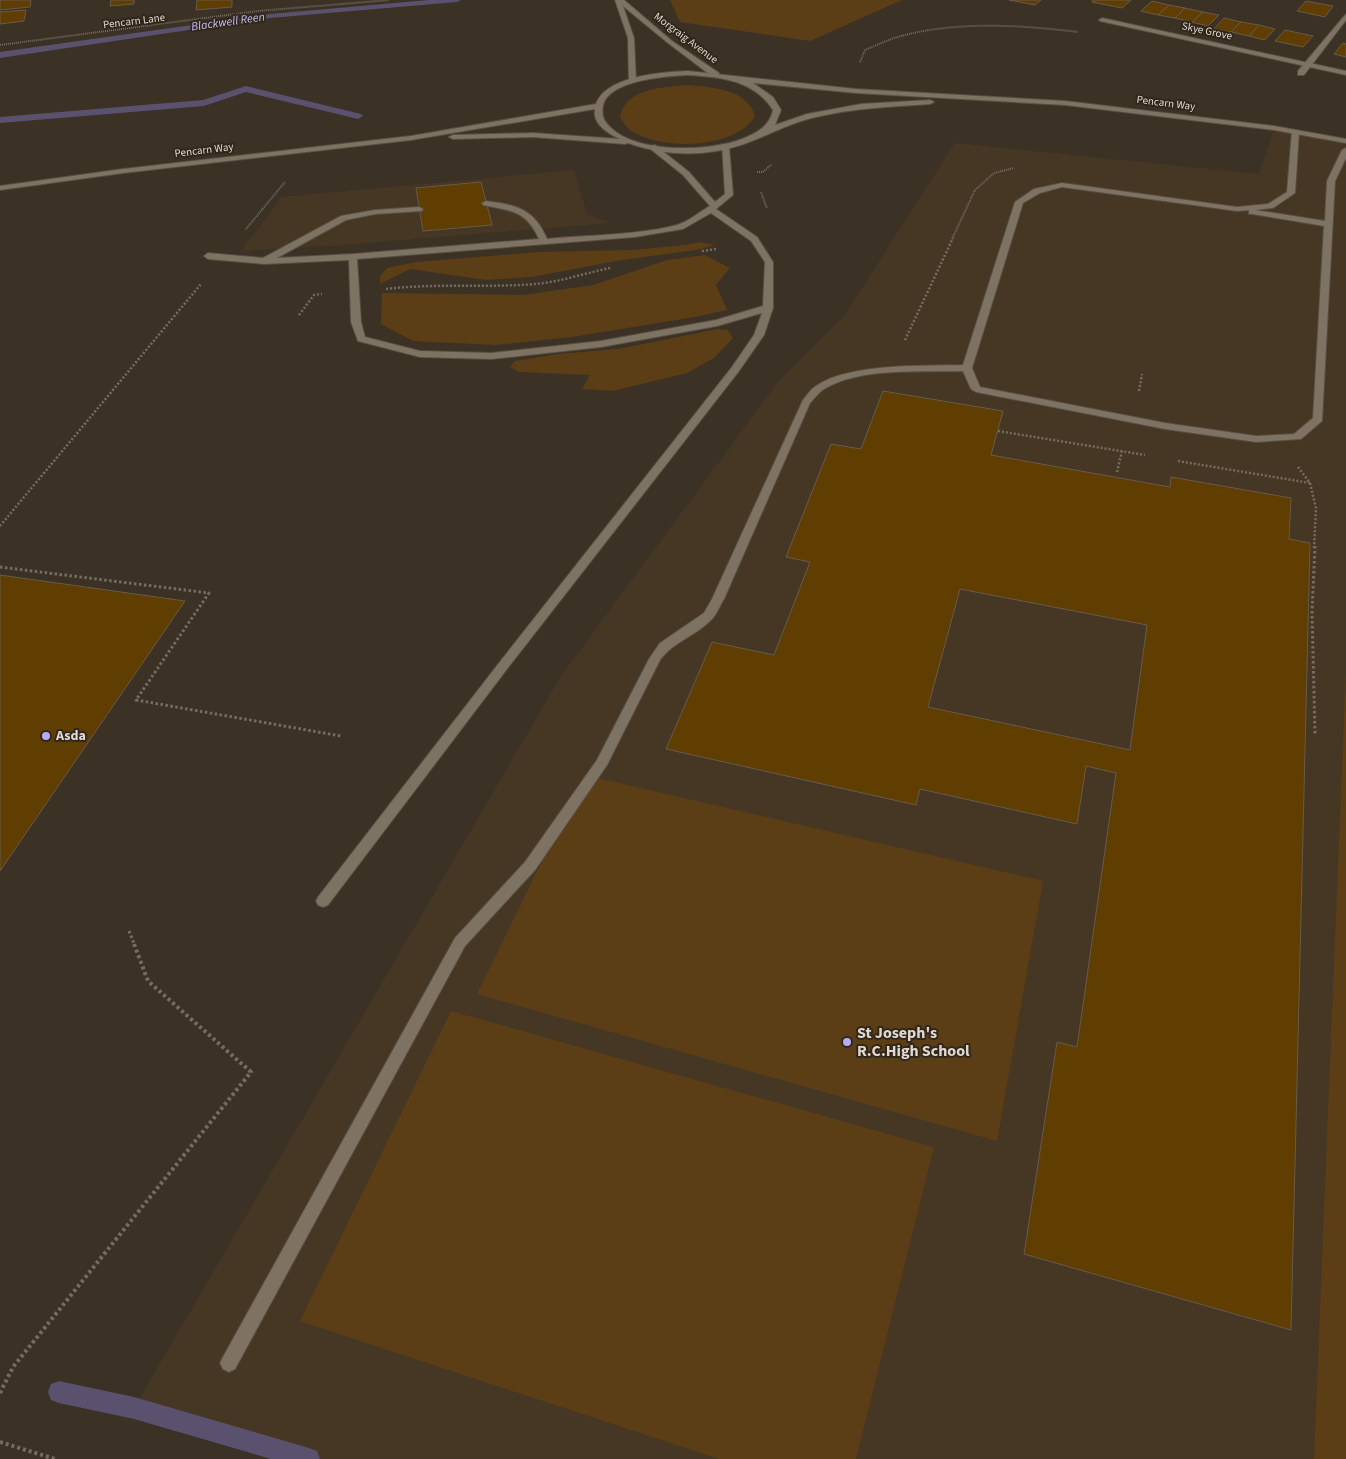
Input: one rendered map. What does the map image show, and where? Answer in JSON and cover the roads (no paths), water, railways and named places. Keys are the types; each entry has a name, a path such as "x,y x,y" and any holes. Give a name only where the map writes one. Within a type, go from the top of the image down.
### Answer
{"street":[{"name":"Morgraig Avenue","path":"619,0 670,42 716,75"},
{"name":"Morgraig Avenue","path":"619,0 631,38 632,81"},
{"path":"1301,73 1346,16"},
{"name":"Skye Grove","path":"1102,20 1346,73"},
{"path":"323,900 736,369 759,335 768,308 769,262 754,240 712,207 699,187 688,176 652,147 616,135 604,126 598,116 598,106 610,92 632,81 668,74 716,75 738,79 758,88 772,98 777,110 774,122 762,133"},
{"name":"Pencarn Way","path":"738,79 856,91 1065,103 1295,132 1346,141"},
{"name":"Pencarn Way","path":"652,147 702,150 725,146 746,141 762,133 810,116 861,106 983,99"},
{"name":"Pencarn Way","path":"0,188 133,170 411,138 598,106"},
{"path":"1237,210 1270,206 1291,193 1295,132"},
{"name":"Pencarn Way","path":"411,138 533,135 633,142"},
{"path":"208,256 264,261 353,257 636,234 680,227 700,217 729,195 725,146"},
{"path":"1329,224 1062,185 1037,191 1019,202 967,368 976,389 1165,426 1256,439 1297,436 1318,419 1329,224 1331,181 1346,150"},
{"path":"486,203 523,211 539,229 544,241"},
{"path":"264,261 344,218 375,212 419,208"},
{"path":"353,257 356,322 361,340 420,354 491,356 601,344 717,323 768,308"},
{"path":"229,1363 460,942 530,866 597,770 655,659 664,646 708,616 718,599 806,402 819,388 852,376 891,370 967,368"}],"waterway":[{"name":"Blackwell Reen","path":"0,55 270,16 457,0"},
{"path":"0,120 204,103 246,89 358,116"},
{"path":"59,1392 134,1408 309,1459"}],"place":[{"name":"Asda","path":"46,736"},
{"name":"St Joseph's R.C.High School","path":"847,1042"}]}
